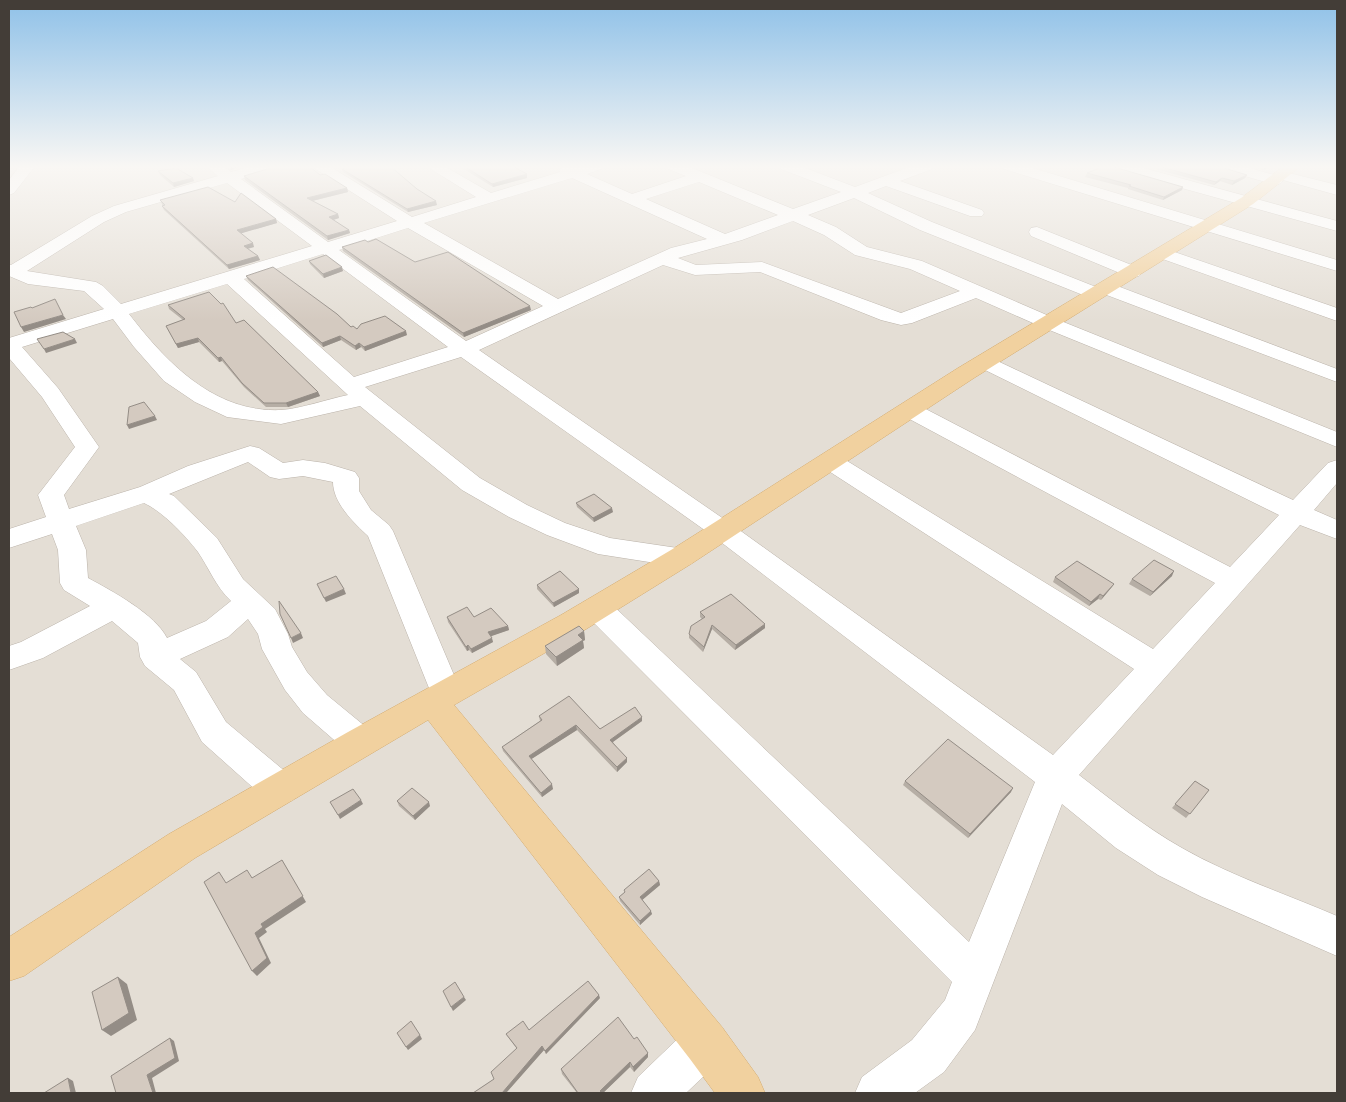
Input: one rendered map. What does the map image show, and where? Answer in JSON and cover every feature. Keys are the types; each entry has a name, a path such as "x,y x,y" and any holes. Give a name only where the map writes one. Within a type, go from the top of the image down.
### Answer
{"main road":[{"path":"9,961 182,846 360,742 597,608 681,557 984,362 1133,272 1218,217"},
{"path":"439,698 706,1043 742,1093"}],"street":[{"path":"12,271 103,217"},
{"path":"284,217 464,350 722,530 1055,777 1129,836 1171,862 1225,888 1337,936"},
{"path":"402,217 557,306"},
{"path":"280,789 214,732 184,681 156,657 152,638 114,606 74,583 72,550 51,496 87,447 50,393 9,345 429,217"},
{"path":"672,217 722,240"},
{"path":"12,271 28,278 89,286 96,290 117,311 141,343 172,376 203,397 235,412 281,417 357,392 464,350 662,259 693,247 722,240 786,217"},
{"path":"799,217 830,231 866,253 916,265 1049,322 1337,440"},
{"path":"908,217 926,226 1100,291 1337,376"},
{"path":"1175,217 1337,266"},
{"path":"1307,217 1337,226"},
{"path":"1037,232 1133,272"},
{"path":"1163,253 1337,315"},
{"path":"662,259 695,270 762,267 839,298 901,319 912,317 976,291"},
{"path":"231,277 357,392 471,484 518,511 556,529 608,547 681,557"},
{"path":"984,362 1296,513 1337,530"},
{"path":"910,410 1234,581"},
{"path":"10,538 146,494 197,472 250,453 278,471 303,468 325,471 346,478 346,491 362,516 380,531 439,698"},
{"path":"830,461 1156,667"},
{"path":"878,1093 928,1056 960,1015 1055,777 1337,468"},
{"path":"146,494 165,502 208,545 233,586 264,617 273,634 277,649 296,681 315,704 360,742"},
{"path":"156,657 217,629 250,601"},
{"path":"9,658 32,650 114,606"},
{"path":"597,608 976,976"},
{"path":"654,1093 706,1043"}],"shaded area":[{"path":"9,217 1337,217 1337,1093 9,1093"}],"building":[{"path":"175,217 274,217 276,219 237,230 253,243 244,246 258,256 227,265"},
{"path":"301,217 330,217 349,230 327,236"},
{"path":"376,239 415,262 448,252 530,306 463,333 342,247 365,240 368,242"},
{"path":"326,255 342,267 323,274 309,261"},
{"path":"273,267 337,314 351,327 353,326 357,329 361,324 385,316 406,331 364,347 359,343 355,346 340,336 322,343 246,276"},
{"path":"209,292 221,304 223,303 236,323 244,320 318,392 286,403 264,403 242,383 221,357 218,358 198,338 176,344 166,326 185,319 168,305"},
{"path":"55,299 63,315 21,327 14,312 32,308"},
{"path":"63,332 75,339 44,349 37,339"},
{"path":"144,402 155,416 127,425 129,407"},
{"path":"594,494 612,508 593,518 576,503"},
{"path":"1154,560 1174,571 1153,592 1132,579"},
{"path":"1077,561 1114,584 1103,596 1100,594 1091,602 1055,577"},
{"path":"560,571 579,589 553,603 537,585"},
{"path":"336,576 344,589 324,598 317,584"},
{"path":"731,594 765,624 736,645 712,625 704,647 689,634 691,626 705,617 700,612"},
{"path":"279,601 301,633 291,638 280,614"},
{"path":"467,607 474,617 491,608 508,626 488,632 492,638 471,649 468,645 466,647 447,617"},
{"path":"579,626 584,631 578,635 583,640 556,657 545,646"},
{"path":"569,696 600,729 635,707 642,717 610,740 627,758 617,767 576,725 529,756 552,784 541,793 502,747 542,720 539,716"},
{"path":"948,739 1013,788 970,834 905,781"},
{"path":"1195,781 1209,790 1190,814 1175,804"},
{"path":"412,788 429,802 413,816 397,801"},
{"path":"353,789 361,800 338,815 330,802"},
{"path":"282,860 303,896 261,924 263,927 255,933 267,958 252,971 204,882 219,872 226,883 247,870 252,878"},
{"path":"649,869 659,881 640,897 651,911 640,921 619,897 625,892 624,890"},
{"path":"118,977 129,1013 102,1030 92,992"},
{"path":"588,981 599,995 545,1051 542,1046 502,1093 473,1093 494,1079 491,1072 517,1048 506,1034 523,1021 529,1030"},
{"path":"455,982 464,997 451,1007 443,991"},
{"path":"618,1017 634,1039 637,1037 648,1053 633,1067 630,1062 600,1091 602,1093 578,1093 561,1069"},
{"path":"411,1021 420,1035 406,1047 397,1033"},
{"path":"170,1038 175,1058 147,1075 153,1093 116,1093 111,1076"},
{"path":"68,1078 71,1093 44,1093"}]}
